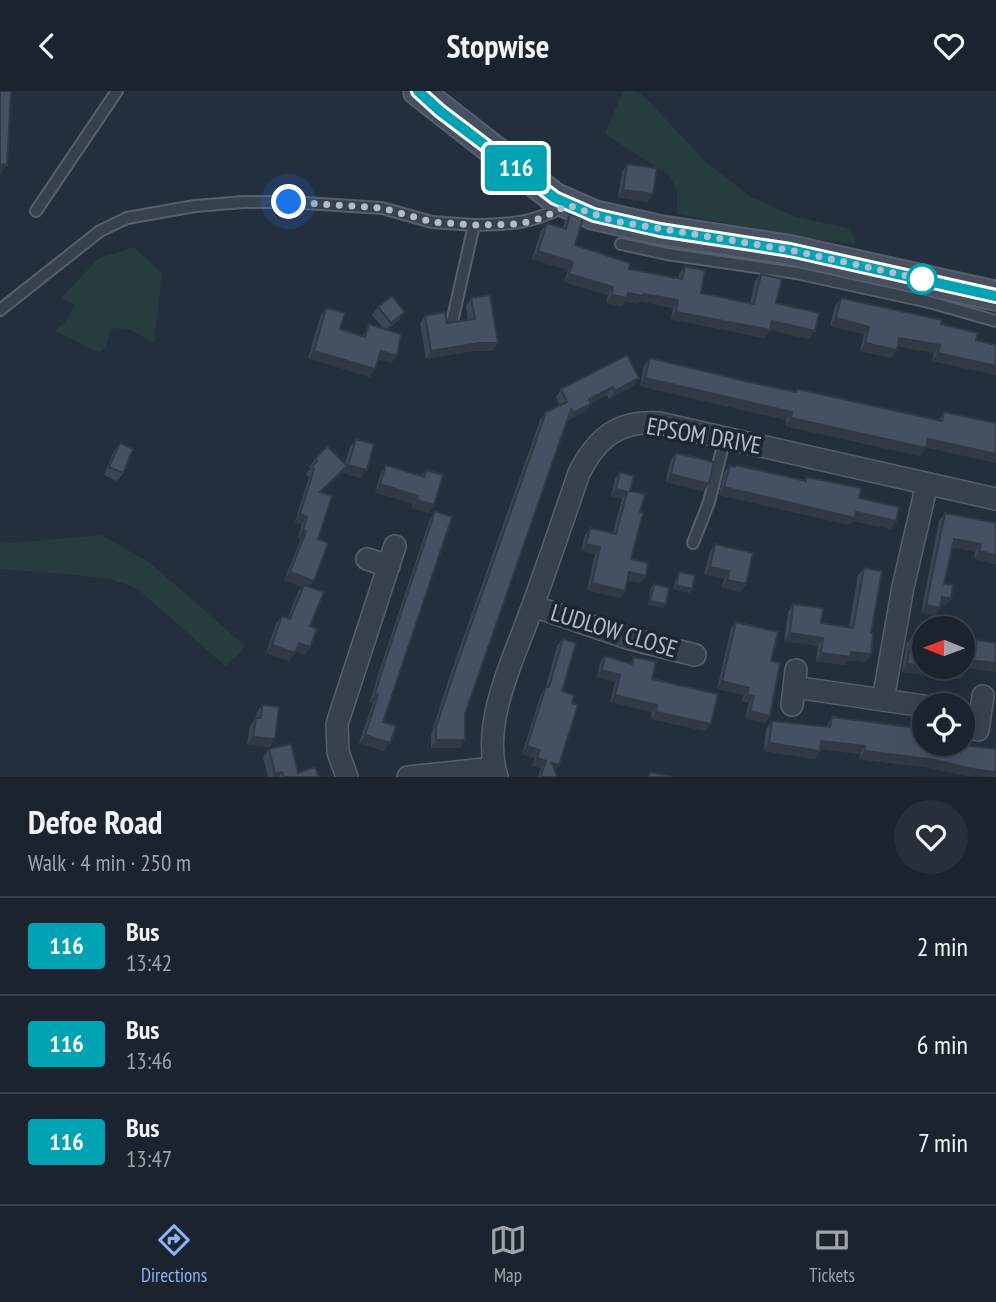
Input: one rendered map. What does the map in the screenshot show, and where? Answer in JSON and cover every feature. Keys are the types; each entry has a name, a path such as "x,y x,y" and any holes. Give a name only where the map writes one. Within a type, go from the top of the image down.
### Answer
{"street":[{"path":"418,91 568,205 688,246 790,250 993,308"},
{"name":"EPSOM DRIVE","path":"496,772 494,729 499,701 579,473 606,436 617,429 643,422 659,423 996,499"},
{"path":"883,700 903,587 927,484"},
{"path":"347,777 338,752 337,724 392,556 367,559"},
{"name":"LUDLOW CLOSE","path":"533,606 627,638 695,655"},
{"path":"794,687 912,704"},
{"path":"408,777 496,772"}],"lane":[{"path":"36,211 117,91"},
{"path":"0,310 100,231 127,218 208,205 289,202 382,208 432,222 519,224 542,218 568,205"},
{"path":"452,322 474,225"},
{"path":"621,244 688,246"},
{"path":"693,543 709,502 725,437"}],"green space":[{"path":"623,91 637,91 642,94 706,162 751,197 796,217 847,228 854,236 855,245 677,214 677,192 670,176 605,134"},
{"path":"134,247 162,273 154,343 129,329 114,328 109,333 106,348 99,352 55,331 65,322 75,305 61,298 99,258"},
{"path":"102,535 150,563 245,646 239,654 225,666 138,589 111,579 0,569 0,542"}],"building":[{"path":"0,91 11,91 7,165 0,164"},
{"path":"627,164 657,168 653,194 623,190"},
{"path":"570,214 583,218 575,245 630,263 629,269 682,279 685,266 705,270 701,293 754,304 761,274 782,279 776,303 819,313 815,331 772,321 770,330 676,312 678,300 644,294 628,293 627,298 612,295 613,287 569,274 573,262 538,251 547,223 566,229"},
{"path":"490,295 498,343 479,343 431,351 425,316 445,312 447,323 475,319 471,298"},
{"path":"392,296 405,312 391,323 378,307"},
{"path":"841,298 942,320 941,324 978,333 976,340 996,345 996,366 938,353 940,345 899,338 897,350 865,343 869,327 836,318"},
{"path":"326,308 345,313 340,329 365,337 369,324 401,334 397,356 381,351 375,369 314,351"},
{"path":"627,355 639,378 615,391 613,387 589,399 591,404 573,413 571,409 465,714 465,740 436,740 436,727 454,673 546,412 567,402 561,389"},
{"path":"650,358 749,382 796,392 797,389 942,421 944,412 996,423 996,454 928,439 926,448 791,418 792,412 645,378"},
{"path":"356,439 374,444 367,470 348,465"},
{"path":"120,443 133,449 123,473 109,467"},
{"path":"327,446 347,466 320,492 332,496 318,539 328,543 314,581 290,572 306,531 303,530 307,517 300,514 314,469 312,466"},
{"path":"676,453 714,462 709,484 671,474"},
{"path":"386,465 424,477 426,470 443,475 434,505 417,500 418,496 380,484"},
{"path":"730,465 806,481 806,477 861,488 859,498 899,507 896,521 856,512 855,518 724,487"},
{"path":"620,472 634,476 630,491 645,494 631,559 648,563 646,576 629,572 625,591 592,583 600,547 586,544 590,528 616,534 627,492 616,489"},
{"path":"435,511 452,517 383,722 396,726 390,743 365,735 378,695 375,694 384,664"},
{"path":"945,513 996,523 996,555 979,551 981,544 954,539 944,584 953,585 951,599 942,597 940,608 926,605"},
{"path":"715,544 753,553 746,584 727,580 729,571 710,567"},
{"path":"864,568 882,571 871,633 871,654 851,652 851,657 821,653 823,638 790,633 793,604 823,608 821,623 853,628"},
{"path":"679,572 695,575 692,589 676,585"},
{"path":"654,584 669,588 666,604 650,601"},
{"path":"304,585 324,592 310,626 317,629 310,647 299,643 295,653 272,645 282,616 290,619"},
{"path":"736,622 778,632 771,661 780,663 770,716 750,711 754,696 747,694 749,688 722,681"},
{"path":"912,636 912,665 907,664"},
{"path":"563,639 576,643 562,691 574,695 572,703 578,705 559,765 552,763 557,777 542,777 546,761 537,758 540,750 527,746"},
{"path":"977,640 996,643 996,663 975,661"},
{"path":"605,656 632,664 634,657 656,662 652,679 718,694 711,724 656,712 657,705 615,695 620,675 602,670"},
{"path":"262,705 279,707 275,739 253,737 256,718 261,718"},
{"path":"832,717 912,727 912,756 975,756 975,746 996,749 996,772 936,760 865,751 865,746 821,741 820,751 769,743 772,721 830,727"},
{"path":"291,744 298,773 315,767 319,777 284,777 282,772 275,774 269,749"},
{"path":"650,772 672,777 649,777"}],"bus line":[{"name":"116","path":"418,91 440,111 555,198 574,208 614,221 790,250 996,296"}],"route":[{"path":"289,202 382,208 432,222 474,225 519,224 542,218 568,205 614,221 790,250 930,281 922,279"}]}
